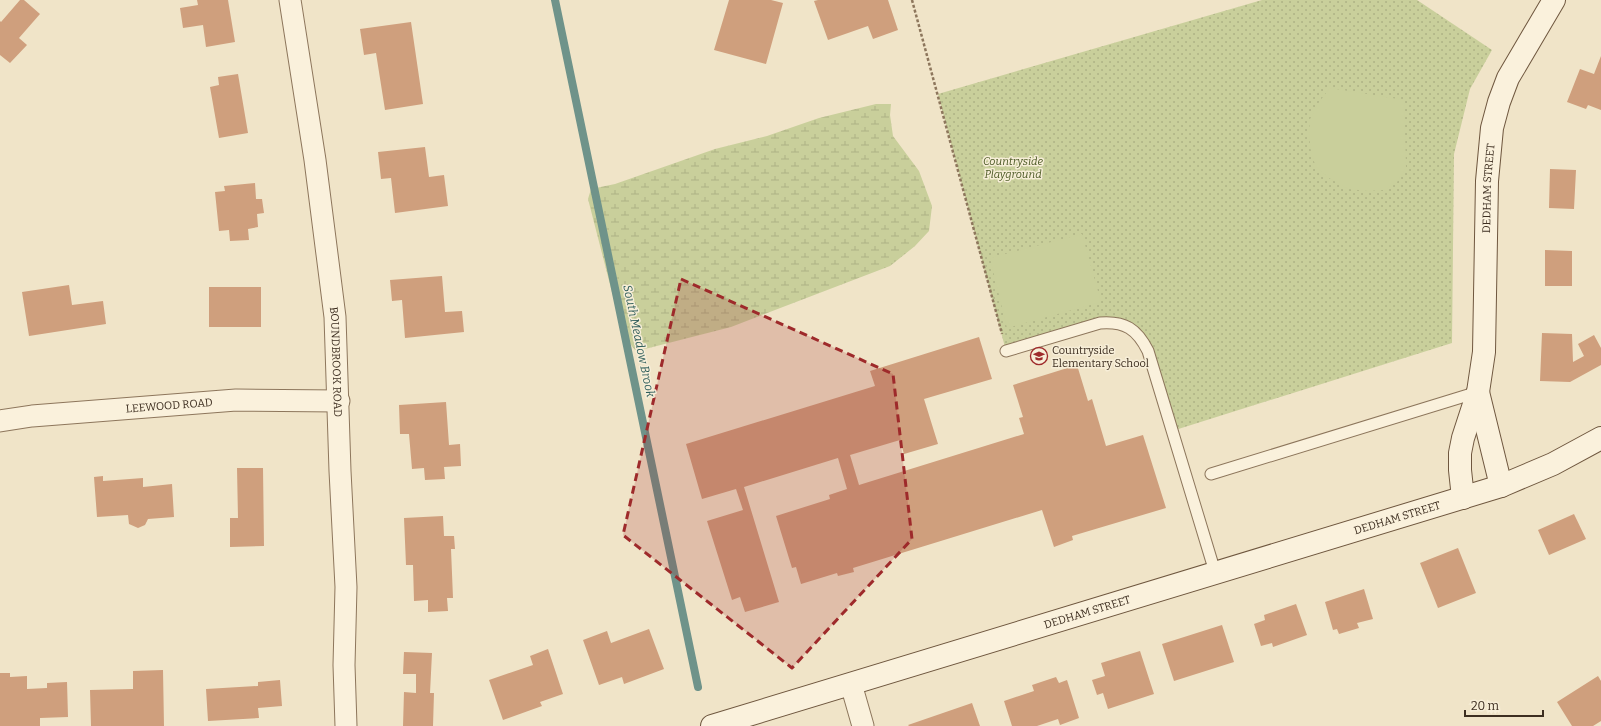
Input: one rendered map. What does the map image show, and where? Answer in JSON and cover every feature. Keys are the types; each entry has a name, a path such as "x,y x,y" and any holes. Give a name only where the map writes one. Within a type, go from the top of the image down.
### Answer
{"main road":[{"name":"DEDHAM STREET","path":"1463,498 1460,453 1463,438 1478,392 1482,371 1486,330 1487,181 1492,128 1499,102 1508,78 1554,0"},
{"name":"DEDHAM STREET","path":"712,726 1501,486 1478,392"},
{"path":"1501,486 1553,464 1601,438"}],"street":[{"name":"BOUNDBROOK ROAD","path":"290,0 315,160 335,317 339,401 340,471 346,588 344,665 346,726"},
{"name":"LEEWOOD ROAD","path":"0,421 32,416 236,400 339,401"},
{"path":"851,684 863,726"}],"lane":[{"path":"1006,351 1100,323 1112,322 1124,324 1143,340 1148,351 1215,572"},
{"path":"1211,474 1478,392"}],"path":[{"path":"912,0 1006,351"}],"highlighted area":[{"path":"681,279 893,374 912,539 792,668 623,535"}],"green space":[{"name":"Countryside Playground","path":"1262,0 1417,0 1492,50 1470,89 1454,154 1452,343 1172,431 1143,340 1112,322 1006,351 938,94"},
{"path":"1330,88 1404,100 1406,168 1397,182 1384,190 1368,191 1348,189 1329,178 1316,167 1311,153 1309,134 1310,119 1319,102"},
{"path":"876,104 891,104 890,115 893,136 919,171 932,206 929,231 915,246 890,266 731,327 645,349 635,350 623,335 588,199 591,189 615,184 715,149 767,136 819,118"},
{"path":"1082,234 1101,302 1007,328 990,258"}],"building":[{"path":"20,0 24,0 40,14 19,38 27,45 10,63 0,55 0,21 1,22"},
{"path":"197,0 228,0 235,42 206,47 203,25 183,28 180,8 198,5"},
{"path":"729,0 771,0 783,3 766,64 714,50"},
{"path":"888,0 898,30 873,39 868,26 828,40 814,1"},
{"path":"411,22 423,104 385,110 376,53 364,55 360,29"},
{"path":"1601,56 1601,110 1588,105 1586,109 1567,102 1580,69 1594,74"},
{"path":"238,74 248,133 219,138 210,87 219,85 218,77"},
{"path":"425,147 429,177 444,175 448,206 395,213 391,178 381,179 378,152"},
{"path":"1550,169 1576,170 1574,209 1549,208"},
{"path":"255,183 256,199 262,199 264,213 257,214 258,227 248,229 249,240 230,241 229,230 219,231 215,192 225,191 224,186"},
{"path":"1545,250 1572,251 1572,286 1545,286"},
{"path":"442,276 445,312 462,311 464,332 405,338 402,300 392,301 390,280"},
{"path":"69,285 72,305 103,301 106,324 29,336 22,292"},
{"path":"209,287 261,287 261,327 209,327"},
{"path":"1542,333 1572,334 1573,362 1584,356 1578,344 1594,335 1601,348 1601,365 1570,382 1540,381"},
{"name":"Countryside Elementary School","path":"979,337 992,379 924,399 938,444 904,454 900,440 850,455 859,485 1024,434 1019,418 1023,417 1013,385 1077,365 1088,401 1092,399 1106,446 1143,435 1166,508 1072,536 1073,540 1054,547 1042,510 853,568 854,572 838,576 837,573 801,584 796,567 792,568 776,516 830,499 829,495 847,489 838,458 744,487 779,602 745,612 740,597 732,600 707,521 743,510 736,489 702,499 686,444 875,386 870,371"},
{"path":"446,402 449,445 460,444 461,466 444,467 445,479 425,480 424,468 412,469 409,434 400,434 399,405"},
{"path":"237,468 263,468 264,546 230,547 230,518 238,518"},
{"path":"103,476 103,481 143,478 143,487 172,484 174,517 148,519 145,525 138,528 129,524 128,515 97,517 94,477"},
{"path":"1574,514 1586,539 1549,555 1538,530"},
{"path":"443,516 444,536 454,536 455,549 451,549 453,598 447,598 448,611 428,612 428,600 414,601 413,565 406,565 404,518"},
{"path":"1458,548 1476,593 1438,608 1420,563"},
{"path":"1364,589 1373,619 1357,623 1359,628 1339,634 1337,629 1333,630 1325,602"},
{"path":"1296,604 1307,635 1273,647 1272,643 1261,646 1254,624 1265,620 1264,615"},
{"path":"1222,625 1234,662 1174,681 1162,644"},
{"path":"649,629 664,669 624,684 622,677 599,685 583,640 607,631 611,643"},
{"path":"548,649 563,694 540,702 542,706 503,720 489,680 533,665 530,656"},
{"path":"1140,651 1154,694 1108,709 1103,693 1097,695 1092,680 1105,676 1101,663"},
{"path":"404,652 432,653 430,693 434,693 433,726 403,726 404,692 416,693 416,674 403,674"},
{"path":"163,670 164,726 91,726 90,690 133,689 133,671"},
{"path":"0,673 10,673 10,677 27,676 27,689 47,688 47,683 67,682 68,717 40,718 40,726 0,726"},
{"path":"1598,676 1601,681 1601,721 1593,726 1572,726 1557,702"},
{"path":"1056,677 1059,683 1067,680 1079,718 1060,725 1058,719 1037,726 1012,726 1004,701 1034,691 1032,685"},
{"path":"280,680 282,706 258,708 259,718 208,721 206,689 258,686 258,682"},
{"path":"972,703 980,726 908,725"}],"waterway":[{"name":"South Meadow Brook","path":"555,0 698,687"}],"place":[{"name":"Countryside Elementary School","path":"1039,356"}]}
